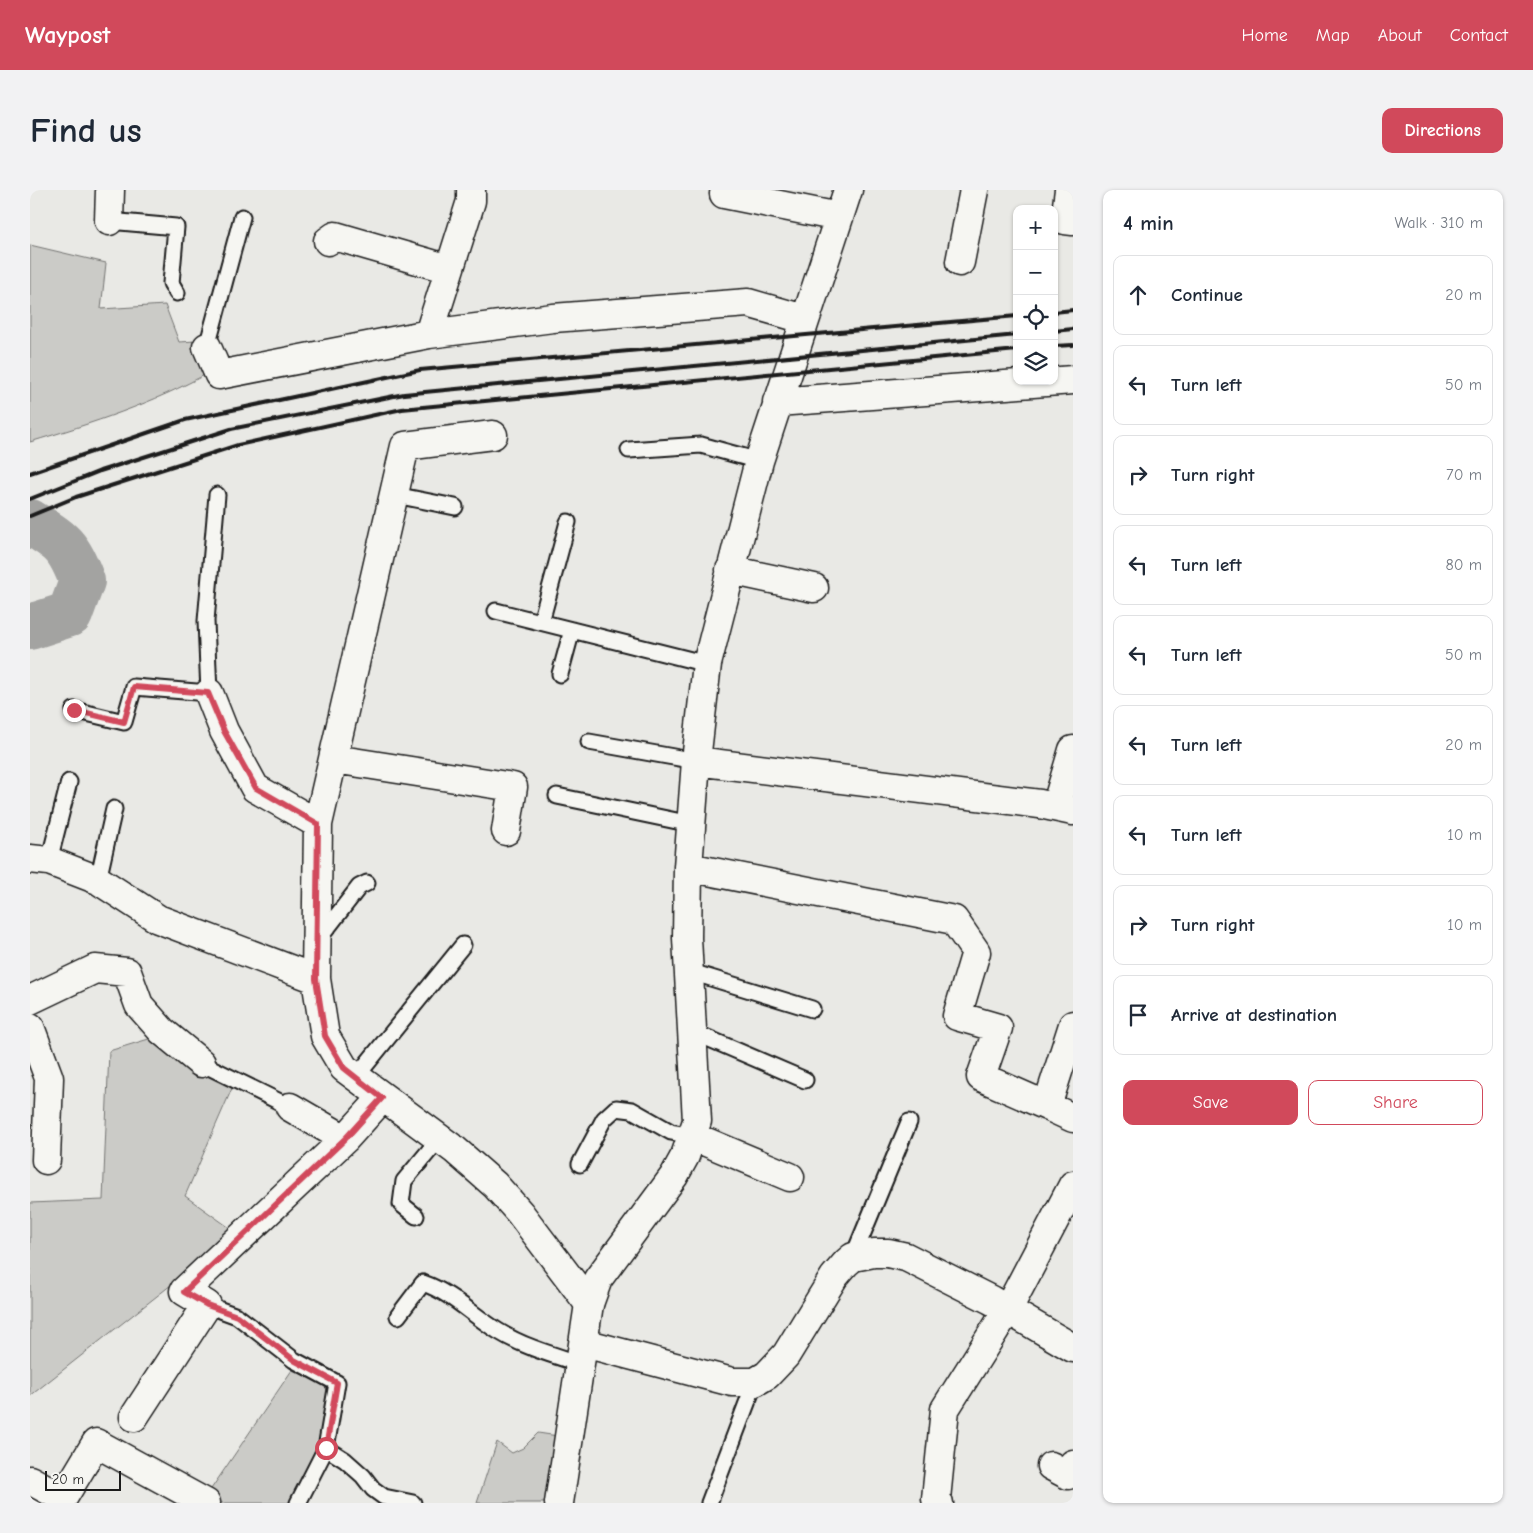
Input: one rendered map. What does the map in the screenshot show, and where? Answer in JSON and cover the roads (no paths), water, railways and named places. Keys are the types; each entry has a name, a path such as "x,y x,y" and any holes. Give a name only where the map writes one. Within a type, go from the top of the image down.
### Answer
{"street":[{"path":"109,221 110,190"},
{"path":"429,334 471,201 470,190"},
{"path":"559,1503 583,1354 589,1304 598,1279 674,1176 685,1156 697,1122 688,971 688,867 696,761 707,664 759,461 804,319 848,190"},
{"path":"960,262 974,190"},
{"path":"1069,190 1065,220 1073,221"},
{"path":"724,194 839,217"},
{"path":"328,241 335,236 449,269"},
{"path":"207,346 218,375 429,334 553,318 748,303 804,319"},
{"path":"777,402 1073,380"},
{"path":"493,435 406,446 318,824 316,979 325,1036 344,1068 382,1098 439,1138 495,1185 520,1213 589,1304"},
{"path":"730,570 814,588"},
{"path":"208,693 224,731 256,788 318,824"},
{"path":"696,761 1064,809 1073,750"},
{"path":"334,759 512,787 506,832"},
{"path":"40,859 98,880 158,919 316,979"},
{"path":"688,867 954,920 976,952 957,1016 998,1028 981,1077 1073,1118"},
{"path":"30,1000 95,969 127,972 139,1005 162,1031 201,1063"},
{"path":"1046,1106 1073,1025"},
{"path":"30,1027 48,1078 46,1160"},
{"path":"134,1416 207,1305 184,1292 345,1139 382,1098"},
{"path":"290,1107 345,1139"},
{"path":"692,1136 790,1177"},
{"path":"939,1503 936,1500 945,1409 1008,1309 1073,1185"},
{"path":"583,1354 732,1382 756,1382 767,1375 786,1355 834,1277 853,1257 888,1253 906,1258 1008,1309 1073,1348"},
{"path":"30,1480 62,1498 96,1443 206,1503"}],"lane":[{"path":"207,346 242,217"},
{"path":"109,221 176,227 171,283 177,293"},
{"path":"629,450 701,445 759,461"},
{"path":"74,710 124,722 134,687 208,693 206,621 217,495"},
{"path":"395,495 456,507"},
{"path":"541,622 568,522"},
{"path":"496,611 707,664"},
{"path":"560,674 572,630"},
{"path":"589,742 696,761"},
{"path":"40,859 69,782"},
{"path":"557,796 691,824"},
{"path":"98,880 114,809"},
{"path":"317,941 359,887 367,883"},
{"path":"356,1077 463,945"},
{"path":"688,971 812,1010"},
{"path":"691,1031 805,1080"},
{"path":"201,1063 290,1107"},
{"path":"580,1164 604,1119 616,1108 632,1110 671,1132 692,1136"},
{"path":"853,1257 908,1122"},
{"path":"416,1216 401,1204 404,1181 439,1138"},
{"path":"398,1316 422,1283 440,1289 498,1331 537,1350 583,1354"},
{"path":"207,1305 237,1316 294,1360 337,1383 326,1448 298,1503"},
{"path":"709,1503 756,1382"},
{"path":"326,1448 345,1460 363,1476 373,1489 384,1497 413,1503"}],"waterway":[{"path":"30,522 63,546 73,559 82,581 70,614 30,627"}],"railway":[{"path":"1058,312 1073,310"},
{"path":"30,473 185,420 420,370 1013,316"},
{"path":"1058,331 1073,329"},
{"path":"30,499 100,471 231,429 404,394 1013,335"},
{"path":"1058,346 1073,345"},
{"path":"30,516 76,497 238,445 402,409 1013,350"}]}
